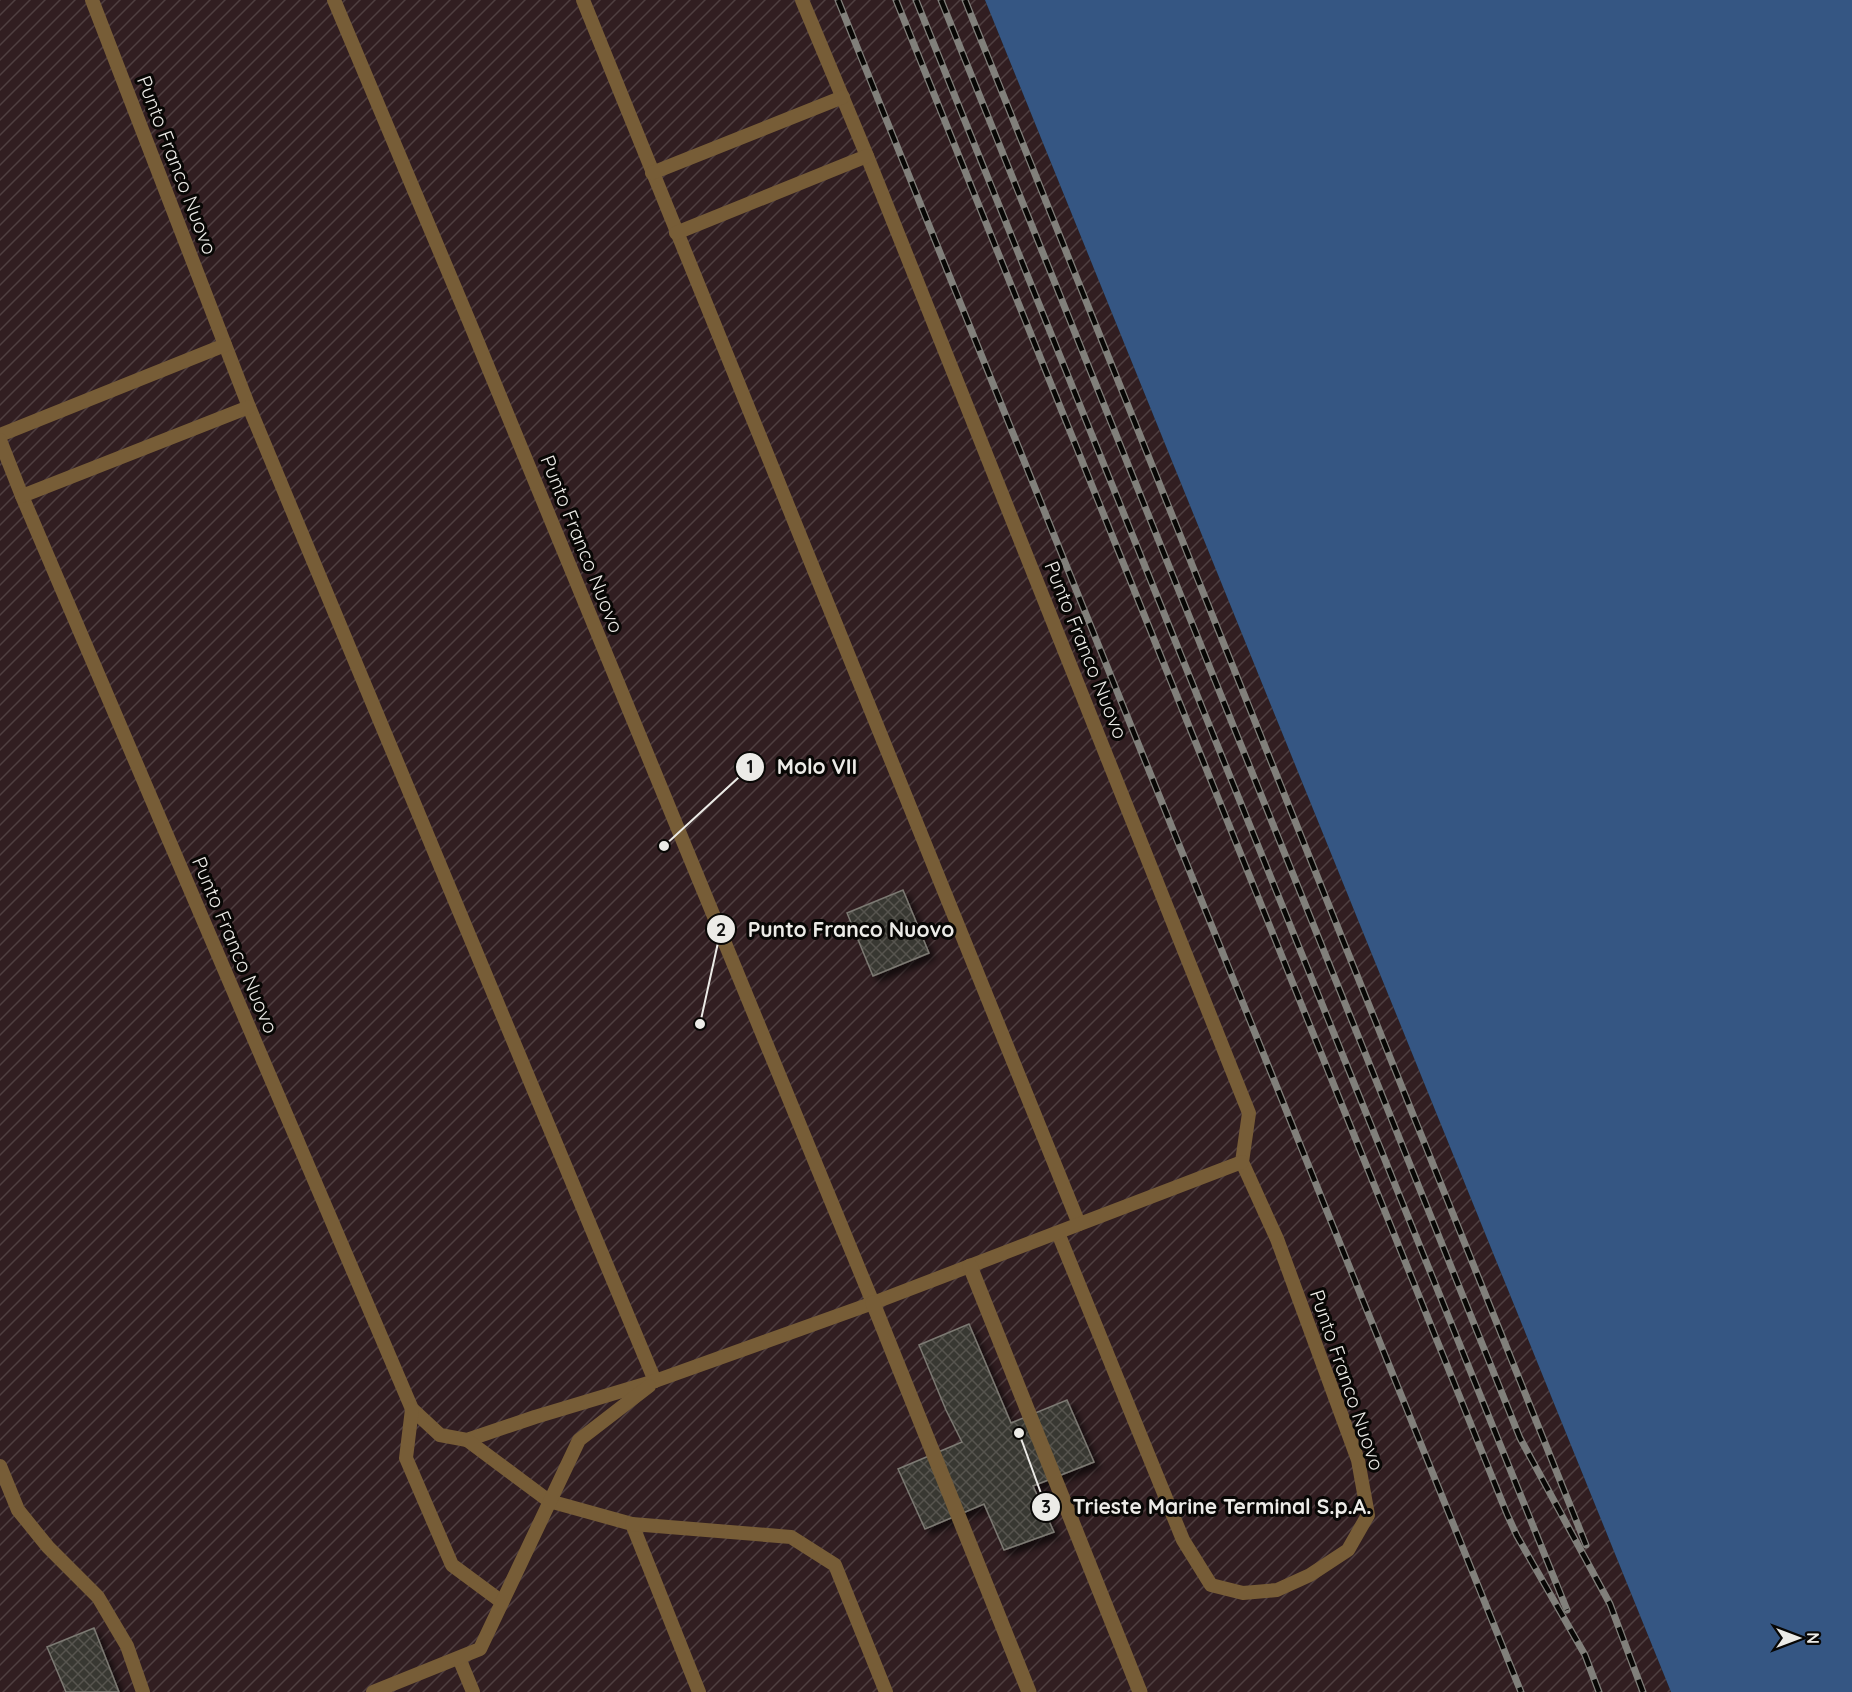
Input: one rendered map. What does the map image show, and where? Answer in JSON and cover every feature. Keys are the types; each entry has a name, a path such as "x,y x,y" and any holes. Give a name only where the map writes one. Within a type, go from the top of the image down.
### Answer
{"street":[{"path":"970,1266 1140,1692"},
{"path":"873,1303 1029,1692"}],"lane":[{"name":"Punto Franco Nuovo","path":"92,0 249,407 655,1381"},
{"name":"Punto Franco Nuovo","path":"334,0 469,321 873,1303"},
{"path":"583,0 1079,1224"},
{"name":"Punto Franco Nuovo","path":"802,0 867,156 1249,1113 1242,1162 1277,1239 1358,1460 1368,1515 1348,1551 1310,1575 1277,1590 1243,1593 1211,1585 1183,1540 1058,1233"},
{"path":"652,173 843,97"},
{"path":"676,233 867,156"},
{"path":"0,435 225,345"},
{"path":"22,496 249,407"},
{"name":"Punto Franco Nuovo","path":"0,440 412,1408 440,1435 467,1440 549,1502 632,1524 791,1537 835,1565 886,1692"},
{"path":"467,1440 655,1381 873,1303 1242,1162"},
{"path":"373,1692 480,1649 579,1440 655,1381"},
{"name":"Punto Franco Nuovo","path":"412,1408 406,1458 452,1564 502,1602"},
{"path":"0,1466 18,1510 48,1547 98,1597 127,1646 143,1692"},
{"path":"632,1524 699,1692"},
{"path":"459,1658 473,1692"}],"shaded area":[{"path":"0,0 985,0 1671,1692 0,1692"}],"water":[{"path":"985,0 1852,0 1852,1692 1671,1692"}],"building":[{"path":"903,890 929,953 873,976 847,913"},
{"path":"969,1324 1011,1423 1067,1400 1094,1462 1033,1486 1054,1532 1004,1550 984,1504 925,1529 898,1469 962,1442 919,1345"},
{"path":"94,1628 119,1692 66,1692 47,1647"}],"railway":[{"path":"838,0 1521,1692"},
{"path":"896,0 1507,1514 1517,1536 1585,1655 1599,1692"},
{"path":"916,0 1567,1610"},
{"path":"941,0 1520,1438 1610,1604 1643,1692"},
{"path":"965,0 1586,1545"}],"place":[{"name":"Molo VII","path":"664,846"},
{"name":"Punto Franco Nuovo","path":"700,1024"},
{"name":"Trieste Marine Terminal S.p.A.","path":"1019,1433"}]}
